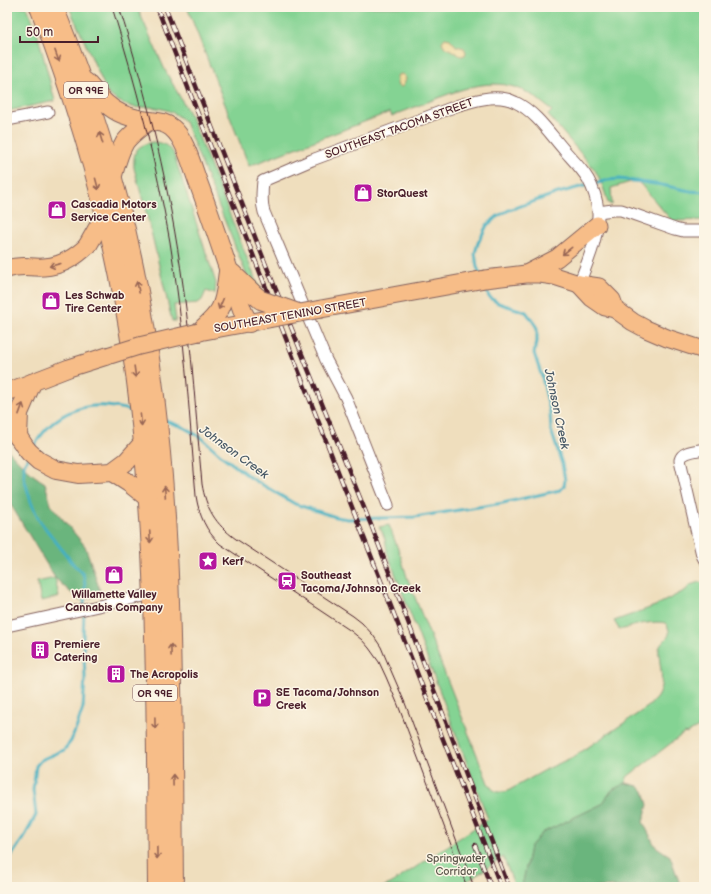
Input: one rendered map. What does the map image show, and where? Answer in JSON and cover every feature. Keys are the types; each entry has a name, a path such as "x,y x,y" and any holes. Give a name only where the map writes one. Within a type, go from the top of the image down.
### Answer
{"highway":[{"name":"OR 99E","path":"39,7 66,79 95,175 125,306 138,398 148,498 153,594 157,887"},
{"name":"OR 99E","path":"54,7 81,77 112,175 131,250 146,333 156,402 161,447 170,586 174,887"},
{"path":"81,77 109,106 116,111 148,121 165,123 181,138 243,312 249,323"},
{"path":"112,175 122,147 130,137 148,121"},
{"path":"88,245 105,215"},
{"path":"228,269 261,300 298,313"},
{"path":"199,332 215,316 223,303 228,269"},
{"path":"13,433 19,413 32,383"},
{"path":"7,420 13,433 34,457 56,470 78,474 112,472 127,461 143,443"},
{"path":"112,472 148,498"}],"main road":[{"path":"526,274 557,258 597,213"},
{"path":"7,269 18,266 45,267 56,265 68,261 78,255 88,245"},
{"name":"SOUTHEAST TENINO STREET","path":"7,392 139,346 199,332 298,313 466,283 526,274 554,276 579,284"},
{"path":"579,284 592,298 605,307 615,309 633,322 652,332 704,350"}],"street":[{"name":"SOUTHEAST TACOMA STREET","path":"388,505 346,398 326,360 264,212 262,196 263,181 312,160 459,105 473,101 495,98 515,102 540,121 588,180 595,195 597,213"},
{"path":"7,120 48,112"},
{"path":"579,284 595,240 597,213 621,210 675,229 683,231 704,231"},
{"path":"704,449 688,453 681,457 680,463 704,559"},
{"path":"7,626 153,594"}],"green space":[{"path":"7,7 27,7 37,32 55,101 7,111"},
{"path":"69,7 137,7 165,70 191,117 261,293 249,281 185,122 177,115 164,109 154,107 133,107 120,102 108,94"},
{"path":"187,7 704,7 704,220 672,221 637,180 611,188 612,205 608,203 603,186 595,170 548,115 552,111 535,97 523,90 499,84 487,84 463,89 392,116 390,112 249,166"},
{"path":"153,142 164,144 173,152 216,283 215,294 206,291 202,300 198,303 174,305 176,321 172,321 150,227 134,168 134,157 137,150 143,145"},
{"path":"7,449 30,472 45,483 51,505 85,546 101,595 80,600 55,578 11,505 7,488"},
{"name":"Springwater Corridor","path":"389,525 407,577 488,783 493,790 497,792 506,792 547,769 575,756 649,706 657,697 661,685 662,676 659,651 660,646 669,634 667,625 666,623 662,622 651,622 619,629 614,621 655,606 686,590 690,585 699,582 704,583 704,724 679,737 627,777 626,783 612,790 602,804 542,833 530,847 522,887 515,887 503,857 459,887 383,887 392,883 488,819 387,552 386,542 379,527"},
{"path":"55,578 59,597 41,601 37,582"},
{"path":"626,783 638,786 644,791 648,805 643,822 655,846 670,856 681,887 522,887 530,847 542,833 602,804 612,790"}],"sand":[{"path":"643,7 672,7 664,11 650,10"},
{"path":"445,38 450,39 456,46 464,48 466,52 465,55 461,56 444,46 442,42"},
{"path":"400,74 404,75 406,79 403,86 400,87 397,83 397,76"}],"waterway":[{"name":"Johnson Creek","path":"594,184 608,180 620,179 704,192"},
{"name":"Johnson Creek","path":"480,274 477,267 475,253 487,225 498,216 509,210 558,193 588,185"},
{"name":"Johnson Creek","path":"163,420 183,427 202,438 222,456 251,478 295,504 336,517 348,519 415,517 503,503 560,490 564,486 565,480 562,464 551,430 550,412 542,377 534,353 537,342 537,328 526,312 498,303 489,297 484,285"},
{"name":"Johnson Creek","path":"33,448 40,437 57,420 77,409 101,406 133,411"},
{"name":"Johnson Creek","path":"28,458 24,464 24,478 31,502 39,520 74,565 83,574 85,586 84,607"},
{"name":"Johnson Creek","path":"7,861 26,834 36,815 33,790 36,766 41,760 64,750 71,741 83,708 85,677 83,636 84,613"}],"tram line":[{"path":"112,7 145,123 170,242 183,337 196,496 201,516 211,534 220,544 351,631 369,648 379,662 398,705 467,887"},
{"path":"119,7 149,110 172,214 186,310 202,484 206,501 217,521 236,539 353,616 373,635 381,647 405,703 474,887"}],"railway":[{"path":"157,7 501,887"},
{"path":"165,7 266,265 373,530 509,887"},
{"path":"475,845 491,887"}],"place":[{"name":"StorQuest","path":"363,193"},
{"name":"Cascadia Motors Service Center","path":"57,210"},
{"name":"Les Schwab Tire Center","path":"51,301"},
{"name":"Kerf","path":"208,561"},
{"name":"Willamette Valley Cannabis Company","path":"114,575"},
{"name":"Southeast Tacoma/Johnson Creek","path":"287,581"},
{"name":"Premiere Catering","path":"40,650"},
{"name":"The Acropolis","path":"116,674"},
{"name":"SE Tacoma/Johnson Creek","path":"262,698"}]}
